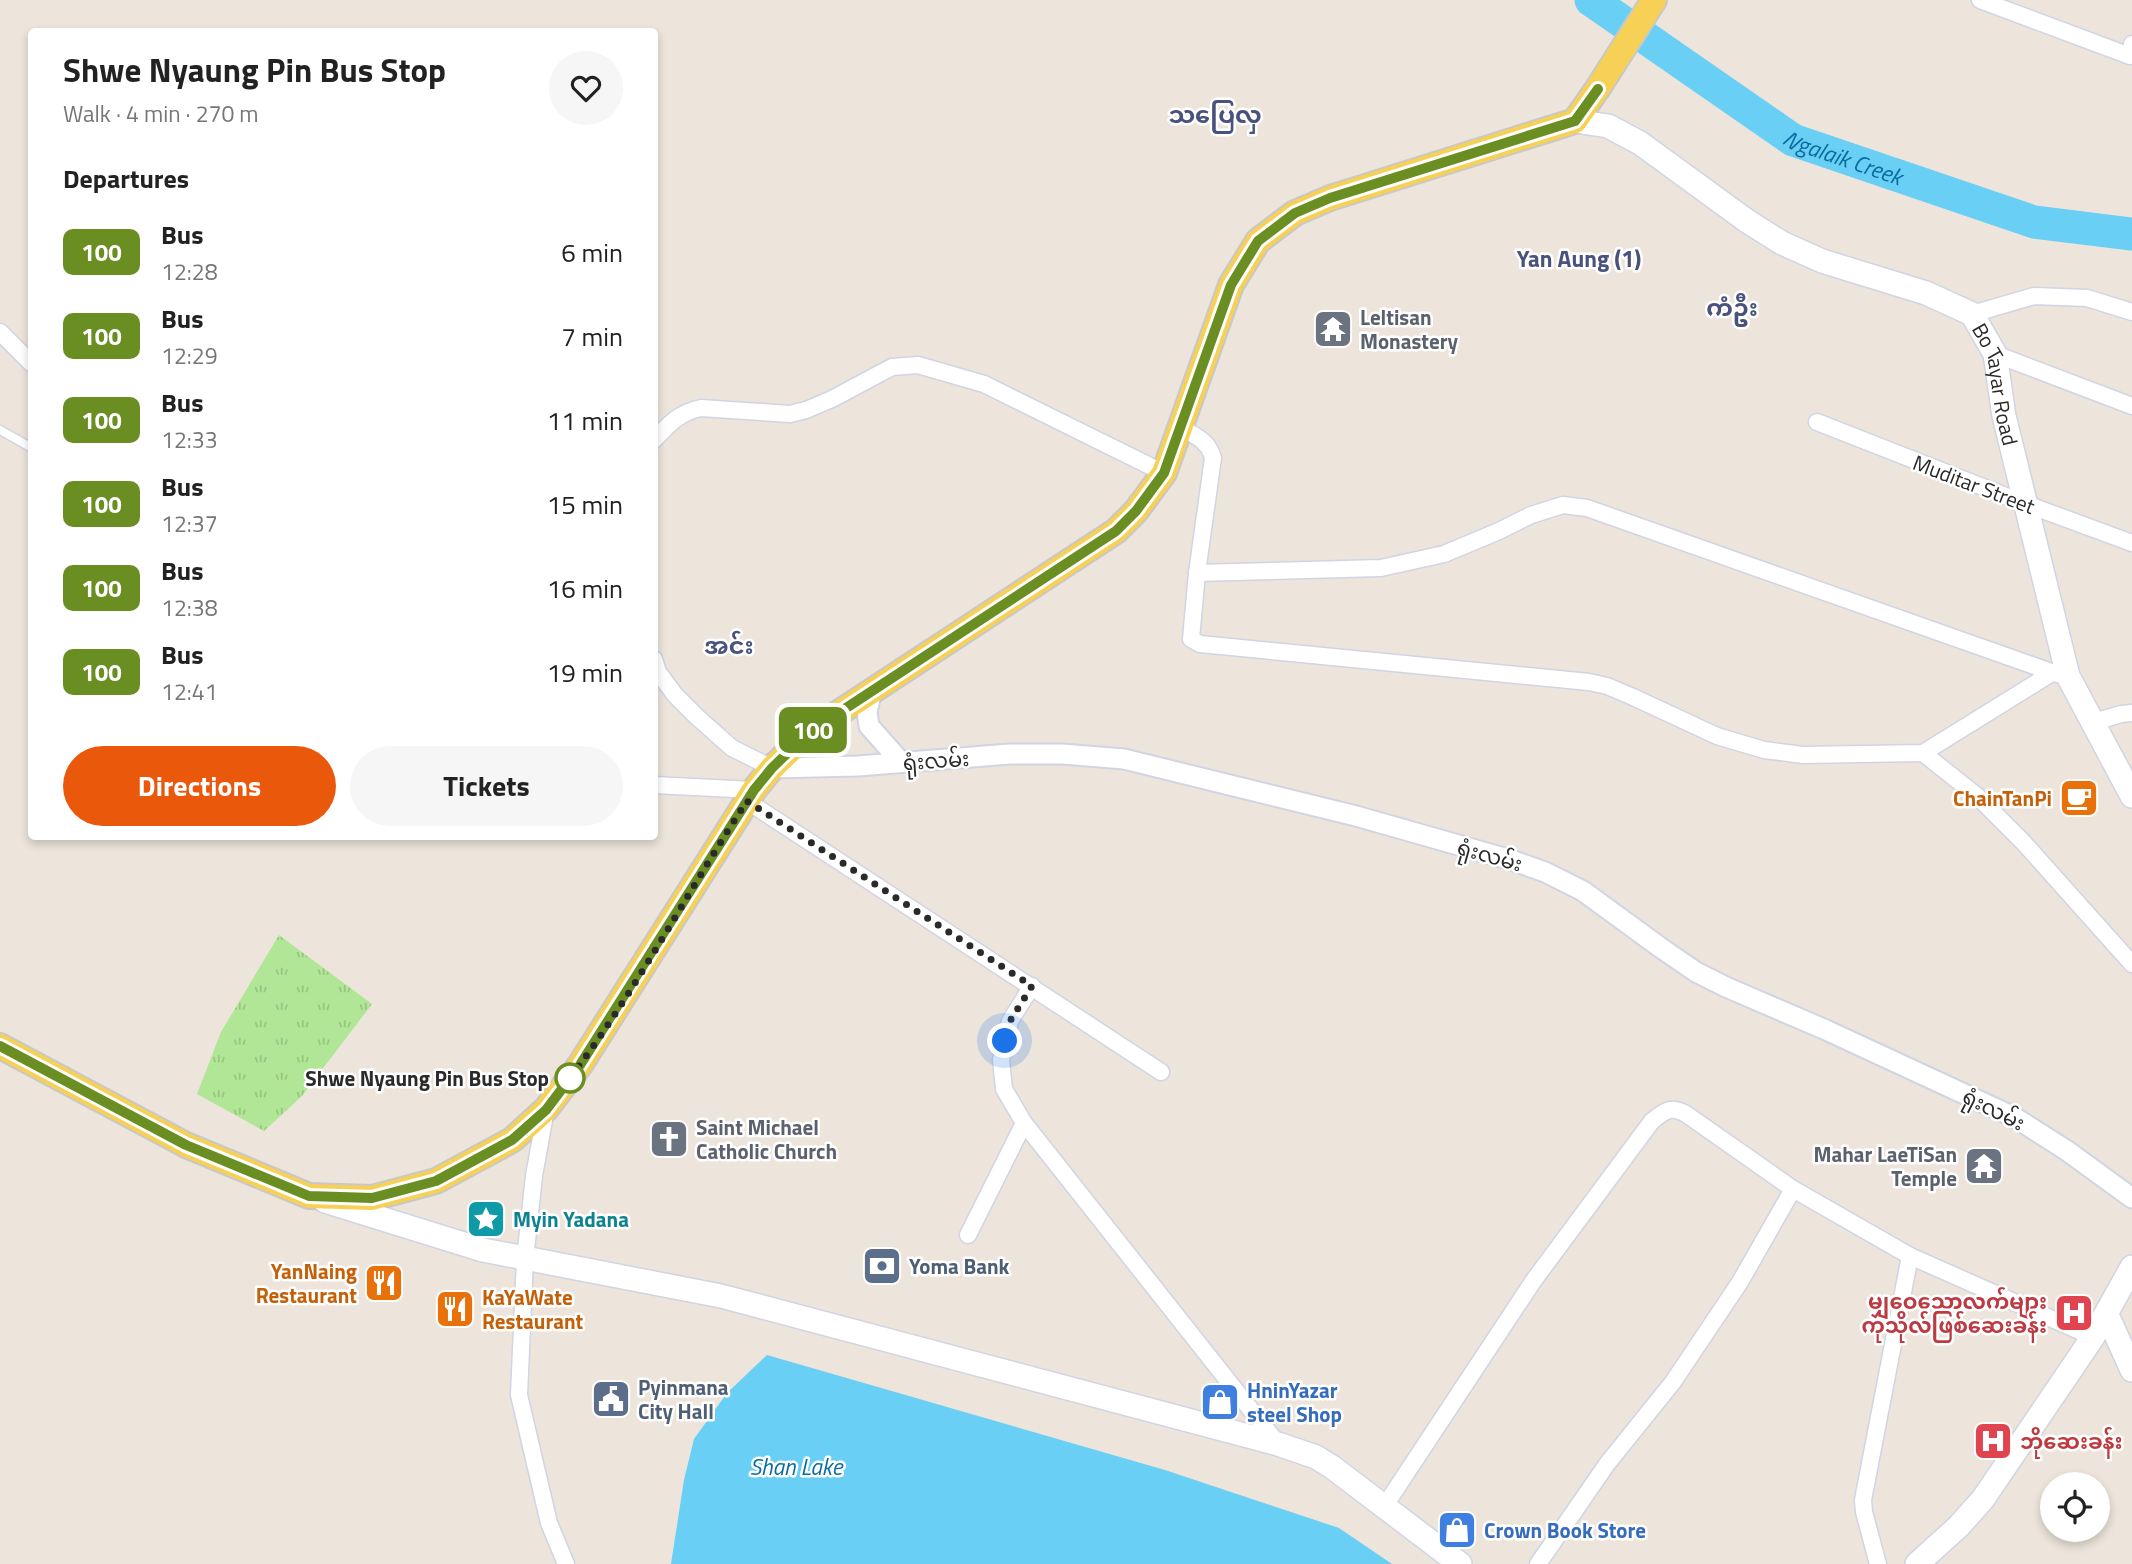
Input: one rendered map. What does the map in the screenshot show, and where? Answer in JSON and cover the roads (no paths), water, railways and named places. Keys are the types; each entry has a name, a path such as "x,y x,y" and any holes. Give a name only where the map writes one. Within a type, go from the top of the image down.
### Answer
{"main road":[{"path":"309,1196 372,1198 436,1181 512,1140 546,1110 580,1065 751,795 772,768 808,733 1116,531 1136,511 1164,473 1231,285 1258,241 1295,213 1330,198 1575,121 1654,0"},
{"name":"Bo Tayar Road","path":"1575,121 1608,126 1640,143 1747,221 1782,243 1822,261 1926,293 1972,314 1994,354 2004,416 2026,504 2060,674 2132,796"},
{"path":"0,1046 186,1145 309,1196 484,1250 722,1297 1278,1444 1324,1462 1460,1564"},
{"path":"1917,1564 1983,1499 2093,1337 2132,1267"},
{"path":"2107,1315 2132,1370"}],"street":[{"path":"1980,0 2131,52"},
{"path":"1972,314 2034,296 2087,299 2132,312"},
{"path":"0,332 28,360"},
{"path":"1994,354 2132,406"},
{"path":"658,436 672,420 688,411 701,408 790,414 806,410 892,367 918,365 984,384 1164,473"},
{"name":"Muditar Street","path":"1817,422 2132,543"},
{"path":"1181,427 1205,442 1211,448 1213,458 1191,639 1200,644 1590,682 1633,697 1717,736 1764,750 1803,755 1923,753 2060,674"},
{"path":"1197,573 1381,568 1444,554 1531,515 1563,505 1575,506 2060,674"},
{"path":"658,671 674,695 732,748 772,768"},
{"path":"872,690 867,712 869,726 901,762"},
{"path":"2091,723 2132,713"},
{"path":"1923,753 1977,796 2023,842 2132,964"},
{"name":"ရုံးလမ်း","path":"772,768 1010,754 1062,754 1124,759 1356,816 1545,872 1583,891 1696,972 2014,1117 2066,1150 2132,1198"},
{"path":"658,785 751,795 1161,1072"},
{"path":"1032,986 1010,1021 1001,1060 1004,1089 1024,1124 1278,1444"},
{"path":"546,1110 534,1176 525,1259 519,1395 549,1523 566,1564"},
{"path":"1384,1507 1534,1280 1652,1121 1665,1110 1677,1110 1686,1114 1793,1189 1910,1256 2093,1337"},
{"path":"968,1235 1024,1124"},
{"path":"1538,1564 1607,1464 1673,1382 1740,1282 1793,1189"},
{"path":"1878,1564 1863,1500 1910,1256"}],"lane":[{"path":"0,430 28,446"}],"water":[{"name":"Shan Lake","path":"767,1355 1165,1470 1339,1528 1392,1564 671,1564 684,1480 694,1439 727,1393"}],"waterway":[{"name":"Ngalaik Creek","path":"1591,0 1793,140 2034,222 2132,234"}],"place":[{"name":"Leltisan Monastery","path":"1333,329"},
{"name":"ChainTanPi","path":"2079,798"},
{"name":"Shwe Nyaung Pin Bus Stop","path":"570,1078"},
{"name":"Saint Michael Catholic Church","path":"669,1139"},
{"name":"Mahar LaeTiSan Temple","path":"1984,1166"},
{"name":"Myin Yadana","path":"486,1219"},
{"name":"Yoma Bank","path":"882,1266"},
{"name":"YanNaing Restaurant","path":"384,1283"},
{"name":"KaYaWate Restaurant","path":"455,1309"},
{"name":"မျှဝေသောလက်များ ကုသိုလ်ဖြစ်ဆေးခန်း","path":"2074,1313"},
{"name":"Pyinmana City Hall","path":"611,1399"},
{"name":"HninYazar steel Shop","path":"1220,1402"},
{"name":"ဘိုဆေးခန်း","path":"1993,1441"},
{"name":"Crown Book Store","path":"1457,1530"}],"district":[{"name":"သပြေလှ","path":"1215,114"},
{"name":"Yan Aung (1)","path":"1579,258"},
{"name":"ကံဦး","path":"1732,307"},
{"name":"အင်း","path":"729,645"}]}
